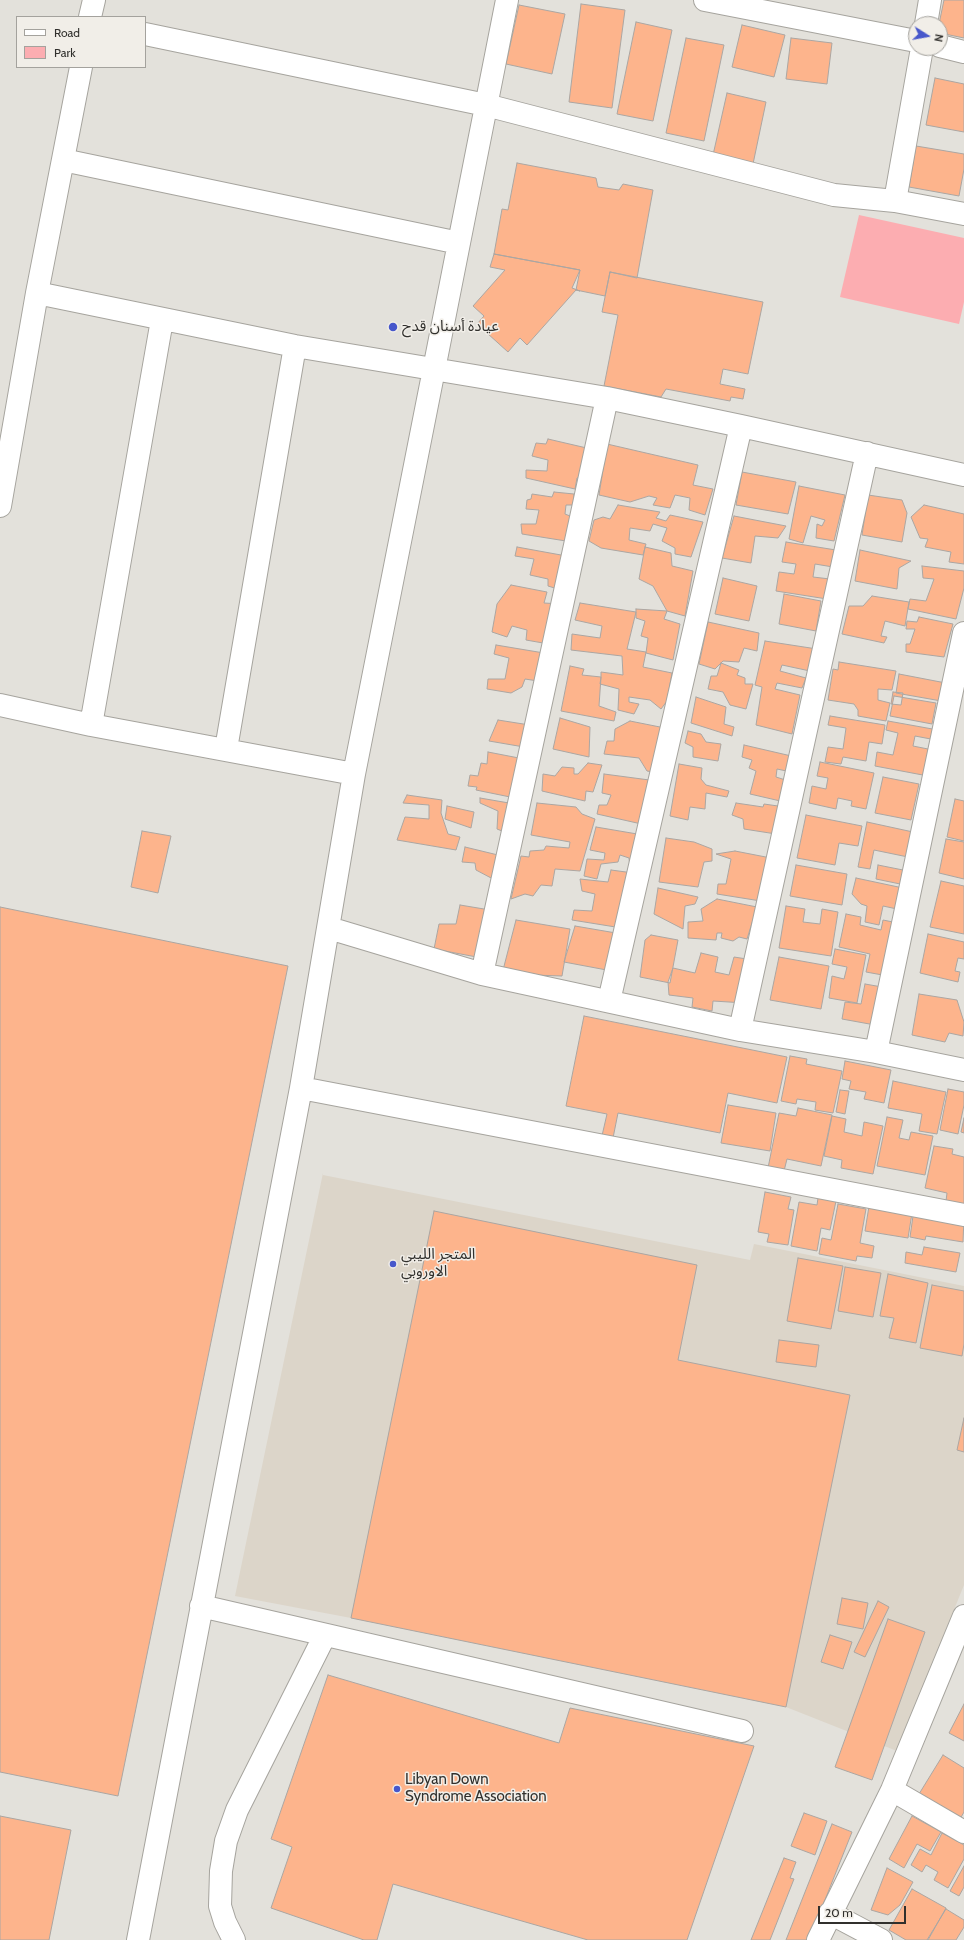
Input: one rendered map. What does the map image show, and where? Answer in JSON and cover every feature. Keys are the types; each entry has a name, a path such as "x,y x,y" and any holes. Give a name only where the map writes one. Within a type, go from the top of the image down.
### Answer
{"street":[{"path":"90,16 94,0"},
{"path":"138,1940 301,1088 354,774 507,0"},
{"path":"706,0 908,39"},
{"path":"927,16 930,0"},
{"path":"146,34 486,105 834,195 895,201 964,214"},
{"path":"948,48 964,52"},
{"path":"895,201 921,56"},
{"path":"0,506 37,293 81,68"},
{"path":"63,160 459,243"},
{"path":"37,293 162,320 295,346 607,398 964,475"},
{"path":"91,725 162,320"},
{"path":"226,749 295,346"},
{"path":"482,974 607,398"},
{"path":"609,1001 741,426"},
{"path":"740,1030 867,453"},
{"path":"876,1052 964,634"},
{"path":"0,705 91,725 354,774"},
{"path":"329,928 482,974 740,1030 876,1052 964,1070"},
{"path":"301,1088 964,1215"},
{"path":"201,1606 742,1731"},
{"path":"818,1940 830,1912 892,1790 957,1652 964,1616"},
{"path":"234,1940 225,1922 220,1906 221,1870 226,1841 238,1810 326,1635"},
{"path":"892,1790 964,1832"},
{"path":"830,1912 881,1940"}],"shaded area":[{"path":"323,1173 323,1175 750,1260 754,1244 964,1286 964,1585 897,1751 786,1707 351,1618 235,1596"}],"green space":[{"path":"859,215 964,238 964,302 959,324 840,297"}],"building":[{"path":"944,0 964,0 964,38 948,35 948,16 941,16"},
{"path":"581,4 625,10 612,108 569,102"},
{"path":"519,5 565,14 552,74 506,64"},
{"path":"636,22 672,30 653,121 617,114"},
{"path":"742,25 785,35 774,77 732,67"},
{"path":"686,38 724,45 704,141 666,133"},
{"path":"791,38 832,43 827,84 786,79"},
{"path":"935,78 964,84 964,132 926,125"},
{"path":"727,93 766,102 753,164 713,155"},
{"path":"916,146 964,154 964,169 959,196 909,187"},
{"path":"517,163 596,178 598,187 619,190 623,184 653,190 637,278 610,272 605,296 576,290 580,270 494,254 502,209 508,210"},
{"path":"494,254 580,270 572,288 580,291 576,290 527,345 520,338 508,352 477,324 484,316 473,306 505,270 490,267"},
{"path":"610,272 763,302 748,374 723,369 720,384 745,389 743,399 731,397 730,401 666,389 661,397 604,386 618,315 602,312"},
{"path":"548,439 591,449 583,476 577,478 575,489 526,478 526,470 547,471 548,460 532,456 536,443 546,444"},
{"path":"607,444 698,465 693,485 713,489 705,515 689,510 690,498 675,495 670,508 653,505 657,498 649,496 630,502 599,495"},
{"path":"742,472 796,482 788,514 736,505"},
{"path":"799,486 845,495 834,541 816,538 817,524 822,526 825,520 811,516 803,543 789,539"},
{"path":"554,492 574,494 574,505 566,505 565,514 580,520 566,541 522,534 521,524 536,524 539,510 526,509 527,500 531,499 532,494 552,497"},
{"path":"868,495 902,500 907,513 902,542 862,535"},
{"path":"618,505 660,512 656,518 666,521 670,515 703,522 691,557 675,554 675,548 662,541 667,528 653,524 650,531 630,528 629,540 646,544 643,555 601,548 589,541 594,520 603,517 610,519"},
{"path":"924,505 964,514 964,564 949,562 951,552 925,547 928,539 920,538 911,517"},
{"path":"734,516 786,526 778,538 755,536 751,563 722,558"},
{"path":"786,542 836,550 833,567 815,564 813,577 830,579 827,599 776,591 779,572 794,574 796,564 782,562"},
{"path":"517,547 572,557 561,590 548,586 548,579 530,575 534,559 515,556"},
{"path":"645,547 671,553 672,566 693,571 685,616 667,611 653,586 639,579"},
{"path":"860,550 911,561 899,568 897,589 855,581"},
{"path":"922,566 964,571 964,588 956,619 908,609 910,599 926,601 934,579 923,578"},
{"path":"723,578 757,586 749,621 715,614"},
{"path":"511,585 547,592 544,603 562,604 543,643 526,640 527,630 512,626 507,637 492,632 497,604"},
{"path":"784,594 821,601 816,631 779,624"},
{"path":"872,596 909,602 905,626 885,621 881,636 887,637 884,643 842,634 849,606 863,606"},
{"path":"580,603 636,612 627,649 646,652 643,667 672,673 667,701 661,709 650,700 629,697 629,702 639,704 634,714 618,710 619,689 600,684 601,672 623,675 622,656 571,650 572,634 600,638 602,626 575,620"},
{"path":"636,609 667,611 664,619 680,624 673,660 646,653 648,638 641,636 645,621 636,618"},
{"path":"919,617 953,624 944,657 906,652 906,644 910,644 915,629 906,629 907,621 917,622"},
{"path":"708,622 759,633 757,651 744,648 739,662 723,661 715,669 699,664"},
{"path":"765,641 817,649 810,671 782,665 780,671 806,678 802,688 777,683 775,689 800,695 792,734 756,725 762,687 755,685"},
{"path":"496,645 544,653 538,681 525,679 522,687 511,693 487,689 488,679 505,679 509,658 494,654"},
{"path":"839,662 896,671 892,690 878,689 878,700 890,703 886,721 858,716 858,710 854,704 828,700 833,669 838,670"},
{"path":"721,663 739,670 737,675 745,678 745,684 753,684 746,709 730,705 723,692 708,689 711,676 717,676"},
{"path":"570,666 584,669 582,675 601,677 599,706 616,712 614,721 561,711"},
{"path":"899,674 951,684 947,702 896,693"},
{"path":"893,692 903,693 901,705 891,704"},
{"path":"894,696 936,703 932,724 890,716"},
{"path":"696,697 726,707 724,724 734,727 732,736 691,723"},
{"path":"830,716 885,725 882,744 869,742 866,761 843,757 841,764 825,762 828,747 843,749 846,728 828,725"},
{"path":"560,718 590,727 589,757 553,749"},
{"path":"498,720 536,726 524,747 489,741"},
{"path":"630,721 665,728 659,773 647,771 639,758 604,754 607,741 614,741 615,729"},
{"path":"888,721 938,730 936,740 915,736 913,746 933,750 928,776 875,766 877,752 893,755 898,733 886,730"},
{"path":"688,731 701,734 706,742 721,744 718,761 693,757 693,747 685,743"},
{"path":"744,745 800,758 796,773 777,769 776,777 795,783 789,803 750,794 756,771 749,768 752,760 742,757"},
{"path":"488,752 524,759 520,799 476,790 477,787 468,786 470,775 478,776 481,763 487,764"},
{"path":"820,762 874,773 866,809 851,806 852,801 838,798 836,809 809,803 812,786 826,789 828,778 817,776"},
{"path":"588,763 602,765 593,792 586,791 585,801 542,791 543,774 555,776 562,767 574,768 574,774 578,774"},
{"path":"679,764 702,768 701,779 706,785 729,791 727,797 706,793 705,809 690,807 688,820 670,816"},
{"path":"604,774 657,781 646,825 597,814 599,805 607,805 611,795 602,793"},
{"path":"883,777 919,784 911,820 875,813"},
{"path":"407,795 442,800 441,813 448,834 460,837 456,850 397,840 405,817 429,819 429,805 403,803"},
{"path":"480,798 509,803 502,831 497,829 498,811 480,803"},
{"path":"955,799 964,801 964,841 947,837"},
{"path":"537,803 576,807 582,814 595,819 580,871 555,869 552,886 541,885 533,896 525,894 511,899 521,856 529,857 530,851 544,850 546,846 569,848 570,842 531,835"},
{"path":"736,803 763,807 764,804 785,807 776,834 744,829 743,819 732,815"},
{"path":"447,806 474,812 471,828 445,819"},
{"path":"806,815 862,826 858,846 839,843 835,865 797,858"},
{"path":"867,822 913,832 908,857 874,850 870,869 858,867"},
{"path":"596,827 649,836 630,868 629,858 620,855 618,862 601,864 597,879 584,876 587,859 604,860 605,853 590,850"},
{"path":"142,831 171,836 158,893 131,887"},
{"path":"666,838 694,842 712,849 712,861 704,862 698,887 659,882"},
{"path":"946,839 964,842 964,879 939,873"},
{"path":"465,847 498,855 493,879 476,870 475,863 462,862"},
{"path":"735,851 776,859 767,902 717,894 718,884 726,884 731,859 716,854"},
{"path":"796,865 847,874 842,905 790,896"},
{"path":"878,865 908,871 905,885 876,879"},
{"path":"611,870 641,874 628,929 572,920 574,910 592,911 595,894 582,891 580,879 608,882"},
{"path":"856,878 903,888 897,909 883,906 879,925 865,922 867,906 861,904 852,894"},
{"path":"941,881 964,886 964,934 930,927"},
{"path":"658,888 698,897 695,904 685,906 683,929 654,914"},
{"path":"717,899 757,907 747,939 739,937 733,941 721,938 722,933 717,933 716,940 688,938 688,922 703,921 701,909"},
{"path":"460,905 490,910 482,958 434,949 439,924 456,924"},
{"path":"786,906 805,909 803,922 820,924 822,909 838,912 831,956 779,948"},
{"path":"0,907 288,966 118,1796 0,1772"},
{"path":"846,914 861,917 860,925 881,930 883,920 898,923 888,976 866,972 870,954 839,947"},
{"path":"516,920 570,929 562,976 502,974"},
{"path":"575,926 616,933 612,971 564,962"},
{"path":"928,934 964,942 964,959 958,958 955,971 960,972 958,982 920,973"},
{"path":"651,935 678,940 670,983 640,977 645,940"},
{"path":"835,949 866,955 857,1003 829,998 832,976 844,979 847,967 832,964"},
{"path":"701,953 718,957 715,972 729,975 734,957 753,960 745,1003 713,1001 712,1011 692,1007 693,998 669,995 668,982 673,968 695,973"},
{"path":"779,957 829,966 821,1009 770,1000"},
{"path":"865,984 882,987 875,1025 842,1019 845,1002 861,1004"},
{"path":"919,994 957,1000 964,1022 963,1036 949,1033 945,1042 912,1035"},
{"path":"584,1016 787,1057 777,1103 728,1093 720,1133 618,1113 612,1143 601,1140 607,1114 566,1106"},
{"path":"790,1056 807,1059 806,1064 842,1071 833,1113 815,1110 816,1102 797,1099 796,1104 781,1101"},
{"path":"845,1061 891,1070 884,1103 864,1099 866,1092 849,1089 851,1081 842,1079"},
{"path":"893,1081 946,1092 937,1134 919,1131 922,1114 888,1108"},
{"path":"948,1089 964,1092 964,1105 958,1134 940,1130"},
{"path":"840,1090 849,1091 845,1114 836,1112"},
{"path":"728,1105 776,1113 770,1151 721,1143"},
{"path":"798,1108 832,1115 821,1166 787,1159 784,1171 768,1168 779,1113 796,1116"},
{"path":"832,1116 846,1119 844,1132 862,1136 864,1122 883,1126 873,1174 841,1168 842,1160 824,1156"},
{"path":"887,1117 903,1120 899,1138 909,1140 911,1132 933,1136 925,1175 877,1166"},
{"path":"964,1118 964,1133 961,1132"},
{"path":"934,1146 953,1149 952,1154 964,1157 964,1204 946,1201 947,1193 925,1188"},
{"path":"765,1192 791,1197 788,1209 794,1210 788,1245 767,1242 769,1234 758,1232"},
{"path":"818,1198 836,1201 830,1230 821,1228 817,1251 791,1246 799,1202 817,1205"},
{"path":"870,1200 913,1207 908,1238 865,1231"},
{"path":"838,1204 866,1209 860,1243 874,1246 872,1258 857,1256 856,1261 819,1254 822,1238 831,1240"},
{"path":"914,1209 964,1217 963,1242 926,1236 925,1240 910,1237"},
{"path":"434,1211 697,1265 678,1360 850,1395 786,1707 351,1618"},
{"path":"924,1247 960,1253 956,1272 905,1263 906,1252 922,1255"},
{"path":"798,1258 843,1266 831,1329 787,1321"},
{"path":"845,1267 881,1273 873,1317 838,1311"},
{"path":"888,1274 928,1283 916,1343 889,1338 894,1318 880,1316"},
{"path":"932,1285 964,1291 964,1344 962,1356 920,1348"},
{"path":"779,1340 819,1345 816,1367 776,1362"},
{"path":"964,1418 964,1452 957,1450"},
{"path":"842,1598 868,1603 863,1629 837,1624"},
{"path":"878,1601 889,1607 865,1657 854,1652"},
{"path":"888,1619 925,1632 872,1780 835,1767"},
{"path":"830,1635 852,1642 843,1669 821,1662"},
{"path":"328,1675 559,1743 570,1708 754,1746 687,1940 588,1940 393,1884 377,1940 364,1940 271,1908 292,1847 271,1839"},
{"path":"964,1704 964,1741 949,1733"},
{"path":"943,1755 964,1768 964,1812 960,1819 919,1794"},
{"path":"804,1813 827,1821 815,1855 791,1846"},
{"path":"0,1816 71,1830 49,1940 0,1940"},
{"path":"912,1816 941,1832 930,1851 917,1844 904,1868 889,1859"},
{"path":"832,1824 852,1832 809,1940 786,1940"},
{"path":"942,1833 964,1845 964,1859 948,1888 934,1880 938,1872 926,1865 922,1872 911,1865 920,1849 931,1855"},
{"path":"784,1858 796,1862 790,1878 794,1879 770,1940 751,1940"},
{"path":"964,1866 964,1887 959,1896 950,1891"},
{"path":"887,1868 913,1882 900,1905 888,1915 871,1910"},
{"path":"912,1889 946,1908 928,1940 906,1940 889,1930"},
{"path":"946,1909 964,1920 964,1927 956,1940 927,1940"}],"place":[{"name":"عيادة أسنان قدح","path":"393,327"},
{"name":"المتجر الليبي الاوروبي","path":"393,1264"},
{"name":"Libyan Down Syndrome Association","path":"397,1789"}]}
